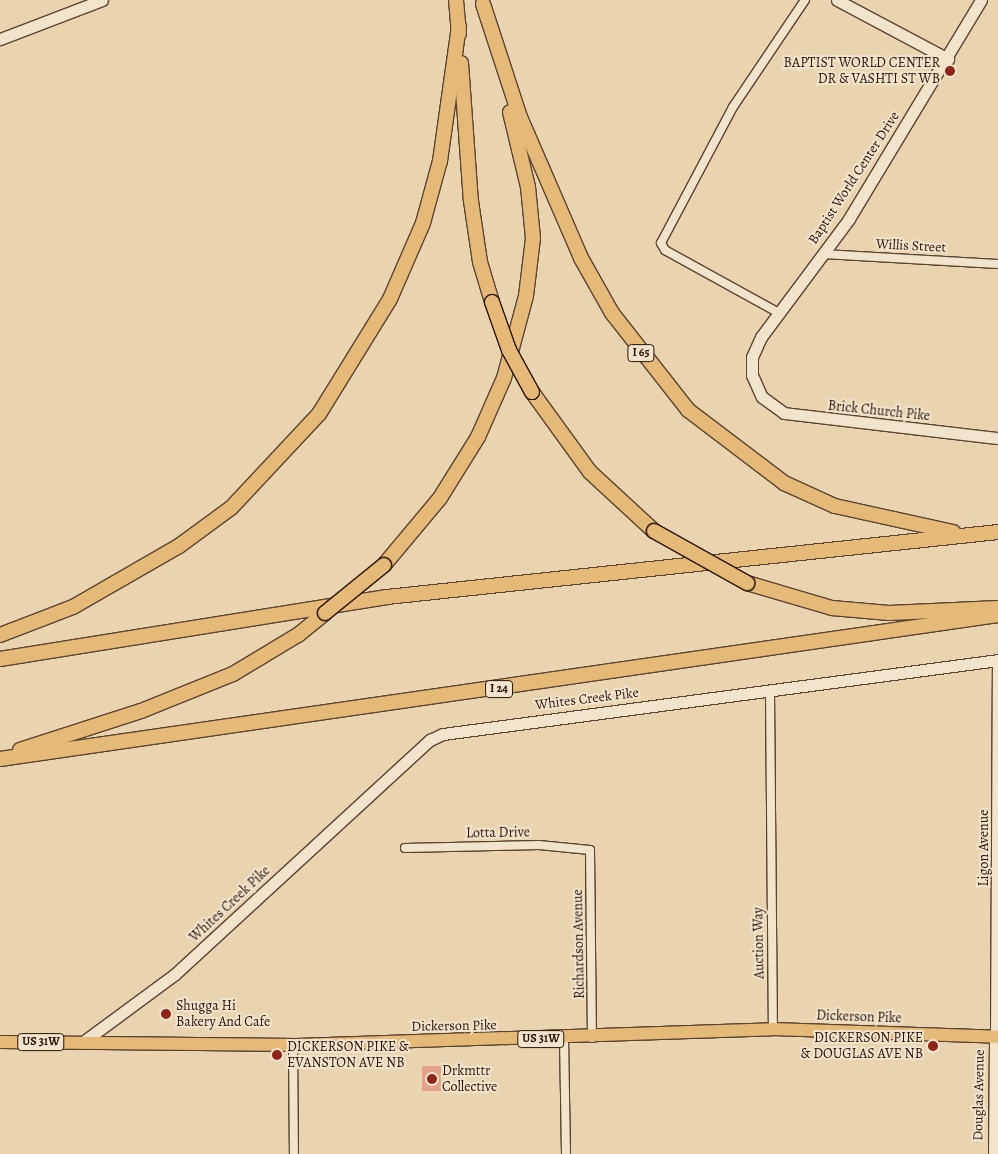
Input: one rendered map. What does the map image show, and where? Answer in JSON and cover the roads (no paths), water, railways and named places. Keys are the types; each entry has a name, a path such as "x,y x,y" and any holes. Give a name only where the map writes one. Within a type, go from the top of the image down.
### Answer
{"highway":[{"path":"456,0 471,201 480,262 508,350 532,392 590,472 654,531 711,567 747,583 832,608 889,613 998,608"},
{"path":"0,757 159,704 233,674 298,636 384,565 440,498 478,437 504,378 526,296 533,238 528,187 483,2"},
{"name":"I 65","path":"483,2 527,135 581,258 612,313 688,410 784,483 818,498 898,522 966,535"},
{"path":"0,635 73,607 178,546 231,508 319,414 386,307 423,223 440,161 459,26"},
{"path":"0,659 387,597 998,532"},
{"name":"I 24","path":"0,757 998,615"}],"main road":[{"name":"Dickerson Pike","path":"0,1042 293,1045 592,1038 773,1029 996,1037"}],"street":[{"path":"0,39 102,0"},
{"path":"779,312 665,250 661,243 733,107 805,0"},
{"path":"837,0 948,59"},
{"name":"Baptist World Center Drive","path":"762,397 752,375 752,357 779,312 822,254 948,59 981,0"},
{"name":"Willis Street","path":"822,254 998,264"},
{"name":"Brick Church Pike","path":"762,397 784,413 818,419 998,438"},
{"name":"Whites Creek Pike","path":"83,1042 174,976 430,740 452,732 770,692 997,660"},
{"name":"Ligon Avenue","path":"996,1037 997,660"},
{"name":"Auction Way","path":"770,692 773,1029"},
{"name":"Lotta Drive","path":"405,848 539,845 590,850"},
{"name":"Richardson Avenue","path":"590,850 592,1038"},
{"name":"Douglas Avenue","path":"994,1154 996,1037"},
{"path":"564,1038 566,1154"},
{"path":"293,1045 294,1154"}],"place":[{"name":"BAPTIST WORLD CENTER DR & VASHTI ST WB","path":"950,71"},
{"name":"Shugga Hi Bakery And Cafe","path":"166,1014"},
{"name":"DICKERSON PIKE & DOUGLAS AVE NB","path":"933,1046"},
{"name":"DICKERSON PIKE & EVANSTON AVE NB","path":"277,1055"},
{"name":"Drkmttr Collective","path":"432,1079"}]}
